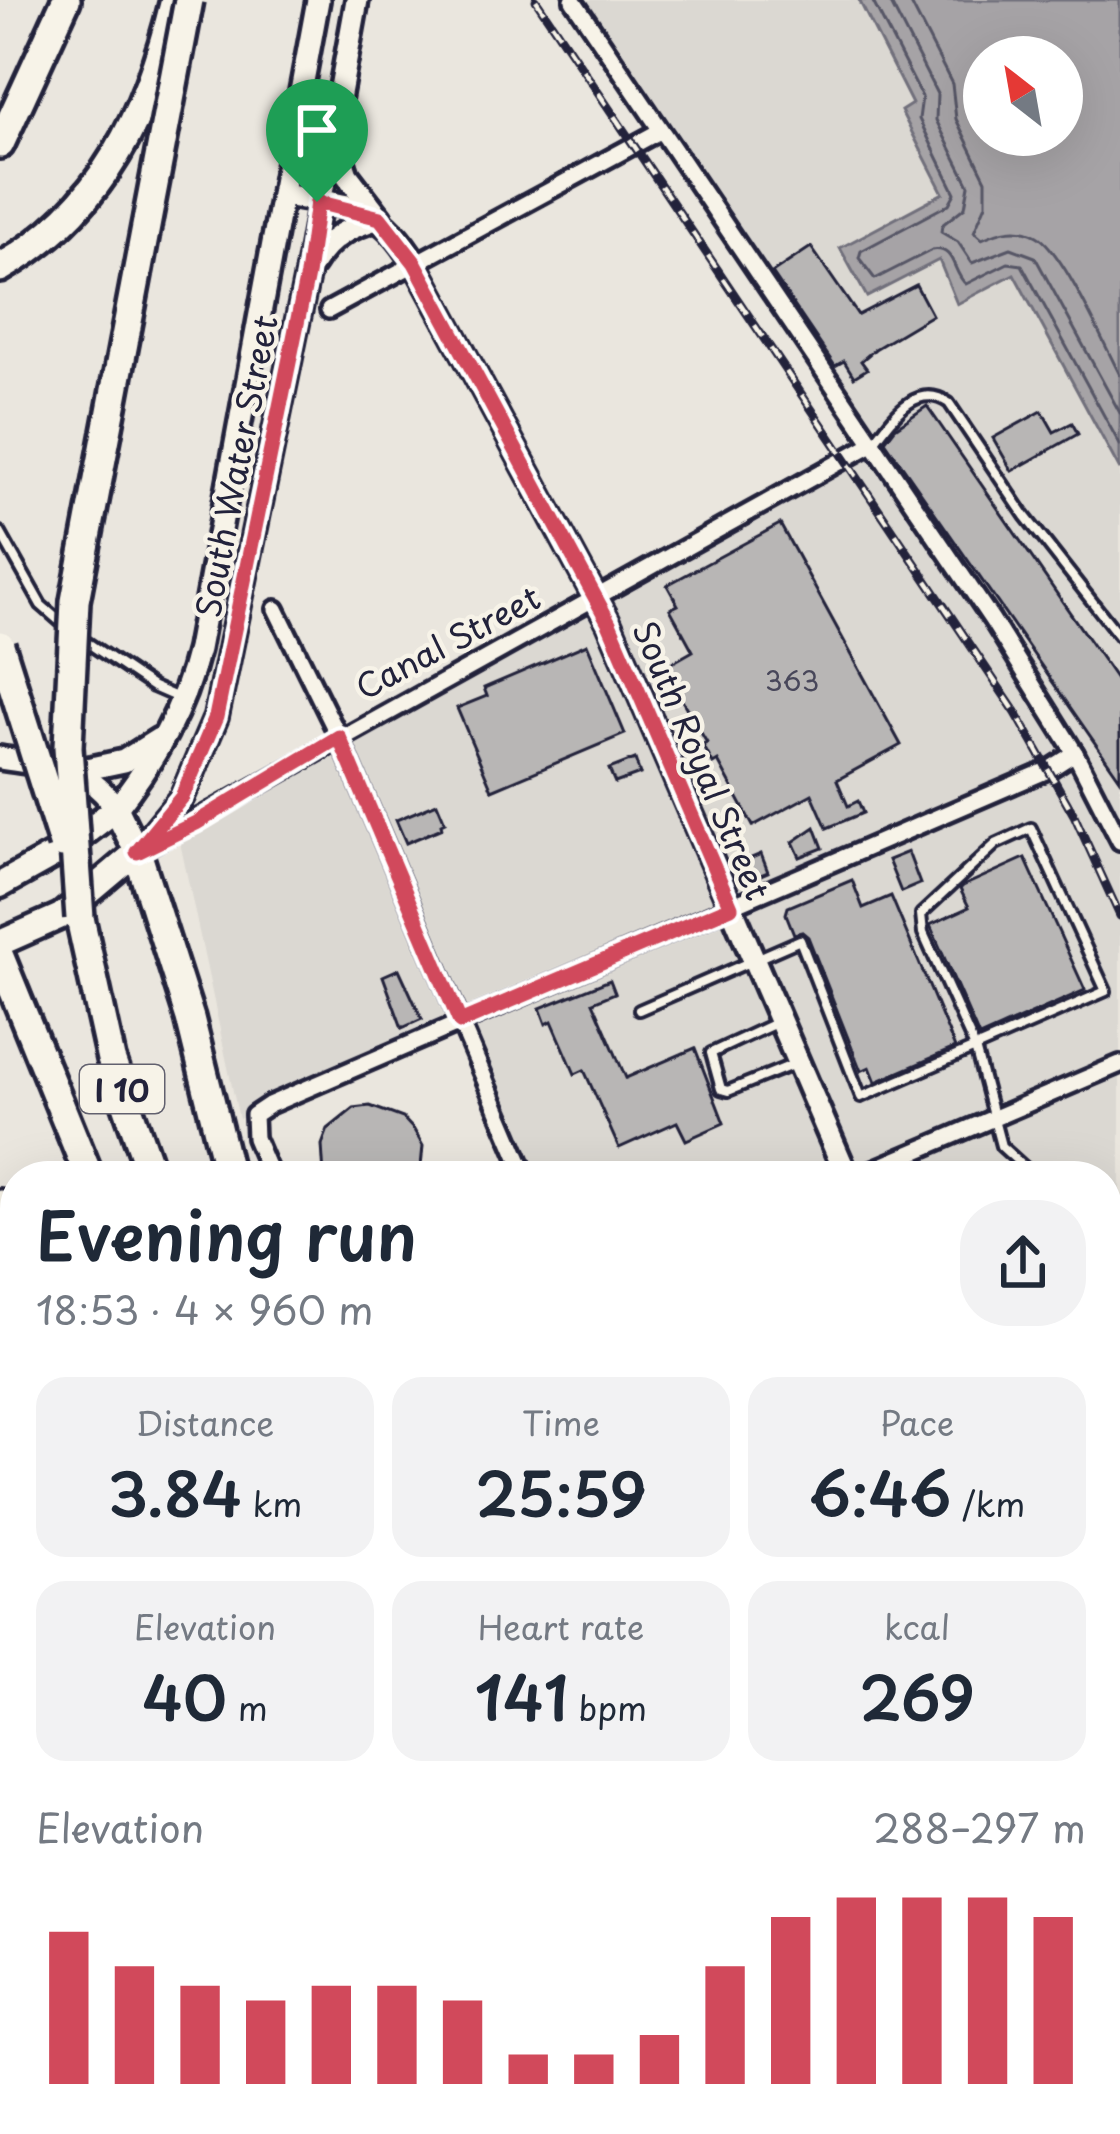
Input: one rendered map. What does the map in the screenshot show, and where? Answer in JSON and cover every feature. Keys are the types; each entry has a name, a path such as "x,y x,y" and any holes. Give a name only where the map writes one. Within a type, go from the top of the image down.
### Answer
{"highway":[{"path":"0,145 66,0"},
{"path":"0,268 58,228 105,176 139,116 175,0"},
{"path":"80,918 68,734 75,601 188,0"},
{"name":"I 10","path":"0,645 43,772 111,1059 147,1161"},
{"path":"137,852 190,1018 225,1161"},
{"name":"I 10","path":"0,957 83,1161"}],"main road":[{"name":"South Water Street","path":"116,809 170,731 198,649 318,0"},
{"name":"South Water Street","path":"137,852 182,797 216,717 307,275 357,0"},
{"name":"South Royal Street","path":"332,130 347,175 415,263 596,598 841,1161"},
{"path":"285,195 380,218"},
{"path":"307,275 324,245 354,225 380,218"},
{"path":"0,758 76,771 124,761 170,731"},
{"path":"76,771 103,790 137,852"},
{"path":"0,885 61,851 116,809"},
{"name":"Canal Street","path":"0,943 61,916 137,852"}],"street":[{"path":"572,0 992,620 1075,753 1120,841"},
{"path":"328,310 658,131"},
{"name":"Canal Street","path":"137,852 872,444"},
{"path":"276,609 339,737 520,1161"},
{"path":"265,1161 255,1138 254,1115 268,1105 1050,769 1075,753"},
{"path":"893,1161 1120,1064"}],"lane":[{"path":"872,444 904,406 920,395 936,394 949,403 1025,516 1120,637"},
{"path":"0,532 41,605 54,618 152,687 183,700"},
{"path":"639,1010 800,940 861,1096 975,1048 1106,991 1031,827 996,844 921,914 923,933 975,1048 1000,1146 1017,1161"},
{"path":"779,1021 711,1053 721,1089 728,1091 797,1063"}],"shaded area":[{"path":"584,0 859,0 913,105 901,112 944,193 840,249 867,296 939,260 1014,273 1120,470 1120,1161 520,1161 460,1022 239,1119 178,833 872,443"}],"water":[{"path":"859,0 1120,0 1120,470 1014,274 957,304 939,260 867,297 840,248 943,193 901,111 912,104"}],"building":[{"path":"811,247 858,315 916,285 932,315 875,349 861,361 867,369 854,377 844,361 835,366 772,273"},
{"path":"927,406 1120,685 1120,779 885,441"},
{"path":"1042,411 1054,432 1072,423 1078,434 1012,471 993,438"},
{"path":"780,524 901,745 837,780 848,806 858,801 863,813 827,828 812,794 753,826 718,761 713,764 703,745 707,743 663,668 693,651 670,609 678,605 667,585"},
{"path":"587,644 625,734 492,790 457,708 487,696 484,688"},
{"path":"635,759 640,774 615,783 609,769"},
{"path":"437,803 445,822 442,828 406,843 396,820"},
{"path":"815,827 823,848 800,857 793,842"},
{"path":"908,852 920,884 901,892 888,860"},
{"path":"761,854 768,872 744,882 737,864"},
{"path":"1025,858 1085,990 979,1037 930,925 969,907 960,889 963,886"},
{"path":"852,880 863,908 891,896 955,1048 876,1082 870,1067 861,1071 808,937 802,932 794,934 786,914 788,907"},
{"path":"399,969 422,1019 402,1028 383,976"},
{"path":"610,980 615,993 593,1002 626,1078 695,1048 724,1123 686,1140 677,1122 619,1148 584,1070 575,1074 552,1021 546,1024 540,1008"},
{"path":"370,1106 403,1118 423,1146 422,1161 323,1161 328,1129 354,1108"}],"railway":[{"path":"536,0 1016,713 1074,815 1120,916"}],"route":[{"path":"317,202 380,218 415,263 609,623 731,907 460,1022 339,737 196,823 137,852 182,797 216,717 307,275 317,202"}]}
